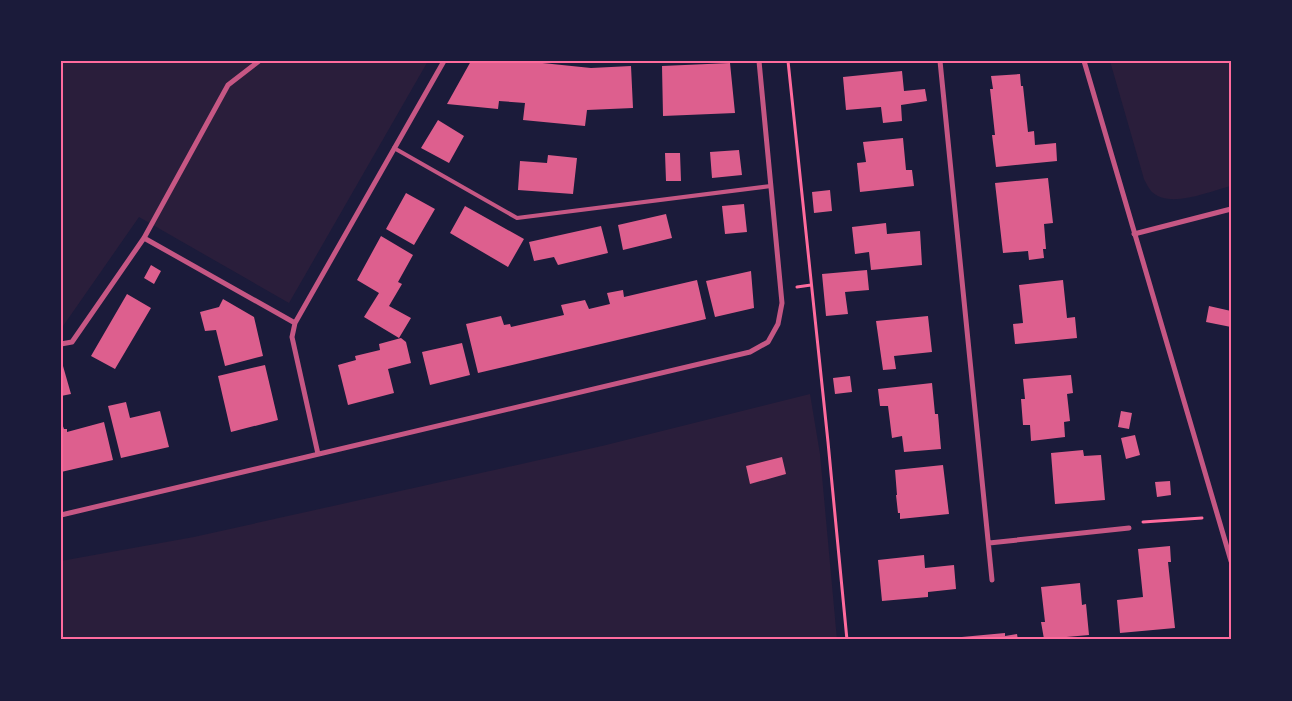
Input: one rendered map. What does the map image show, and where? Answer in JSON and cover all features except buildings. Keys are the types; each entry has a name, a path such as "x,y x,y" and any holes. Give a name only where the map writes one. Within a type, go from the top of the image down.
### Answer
{"street":[{"path":"61,344 72,342 144,238 228,84 259,61"},
{"path":"318,454 292,337 295,322 444,61"},
{"path":"61,515 750,352 768,342 778,324 782,303 759,61"},
{"path":"940,61 992,580"},
{"path":"1084,61 1231,561"},
{"path":"1134,234 1231,208"},
{"path":"144,238 295,322"},
{"path":"989,543 1129,528"}],"lane":[{"path":"394,148 517,218 771,186"}],"path":[{"path":"788,61 847,640"},
{"path":"1129,528 1132,523 1218,517"}],"shaded area":[{"path":"61,61 428,61 289,303 139,217 61,329"},
{"path":"1110,61 1231,61 1231,186 1202,195 1179,199 1160,197 1152,192 1144,179"},
{"path":"810,394 820,454 837,640 61,640 61,561 194,537 602,446"}]}
